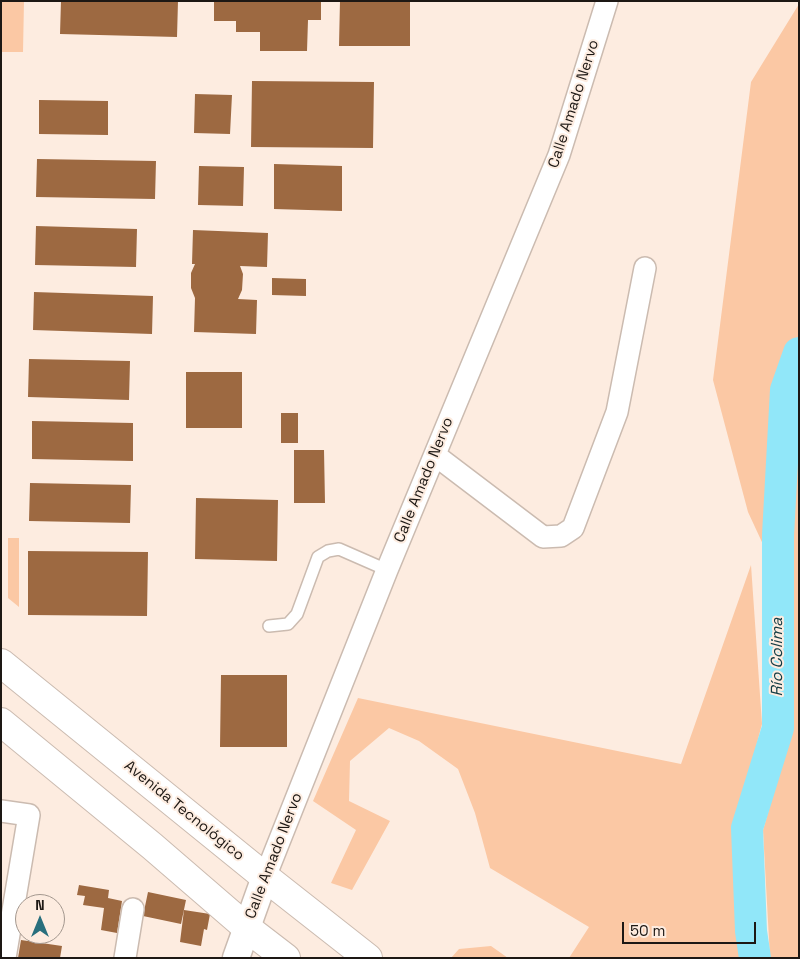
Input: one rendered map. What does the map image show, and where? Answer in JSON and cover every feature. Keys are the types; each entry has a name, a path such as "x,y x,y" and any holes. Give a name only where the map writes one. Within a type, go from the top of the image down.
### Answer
{"main road":[{"name":"Avenida Tecnológico","path":"1,663 368,958"},
{"path":"1,722 152,846 247,928 286,958"}],"street":[{"name":"Calle Amado Nervo","path":"236,958 265,877 387,570 559,155 607,1"},
{"path":"435,454 543,537 561,536 573,528 617,412 645,268"},
{"path":"1,811 29,815 5,958"},
{"path":"125,958 133,909"}],"lane":[{"path":"269,626 288,624 297,614 318,557 328,552 340,549 387,570"}],"shaded area":[{"path":"1,1 24,1 23,52 1,52"},
{"path":"799,4 799,958 770,958 763,830 793,726 787,596 748,512 713,380 751,82"},
{"path":"8,538 19,538 19,607 8,598"},
{"path":"751,565 762,724 735,827 741,958 569,958 589,927 490,868 475,813 458,769 419,741 389,728 350,761 349,801 390,821 352,890 331,883 356,830 313,801 358,698 681,764"},
{"path":"491,946 508,958 451,958 459,949"}],"building":[{"path":"61,1 178,1 177,37 60,34"},
{"path":"214,1 321,1 321,20 308,20 307,51 260,51 260,32 236,32 236,21 214,21"},
{"path":"340,1 410,1 410,46 339,46"},
{"path":"252,81 374,82 373,148 251,147"},
{"path":"195,94 232,95 230,134 194,133"},
{"path":"39,100 108,101 108,135 39,134"},
{"path":"37,159 156,161 155,199 36,197"},
{"path":"274,164 342,166 342,211 274,209"},
{"path":"199,166 244,167 243,206 198,205"},
{"path":"36,226 137,229 136,267 35,265"},
{"path":"193,230 268,233 267,267 240,266 243,274 242,290 238,299 257,300 256,334 194,332 195,298 191,288 191,273 195,264 192,264"},
{"path":"272,278 306,279 306,296 272,295"},
{"path":"34,292 153,296 152,334 33,330"},
{"path":"29,359 130,361 129,400 28,397"},
{"path":"186,372 242,372 242,428 186,428"},
{"path":"281,413 298,413 298,443 281,443"},
{"path":"32,421 133,423 133,461 32,459"},
{"path":"294,450 324,450 325,503 294,503"},
{"path":"30,483 131,485 130,523 29,521"},
{"path":"196,498 278,500 277,561 195,559"},
{"path":"28,551 148,552 147,616 28,615"},
{"path":"221,675 287,675 287,747 220,747"},
{"path":"79,885 109,890 108,898 122,901 117,933 101,930 104,908 83,905 85,896 77,895"},
{"path":"148,892 186,900 181,924 143,916"},
{"path":"184,910 210,914 207,930 204,929 201,946 180,942"},
{"path":"20,944 62,946 60,958 18,958"}],"waterway":[{"name":"Río Colima","path":"755,958 751,931 747,828 778,728 778,535 786,390 799,353"}]}
